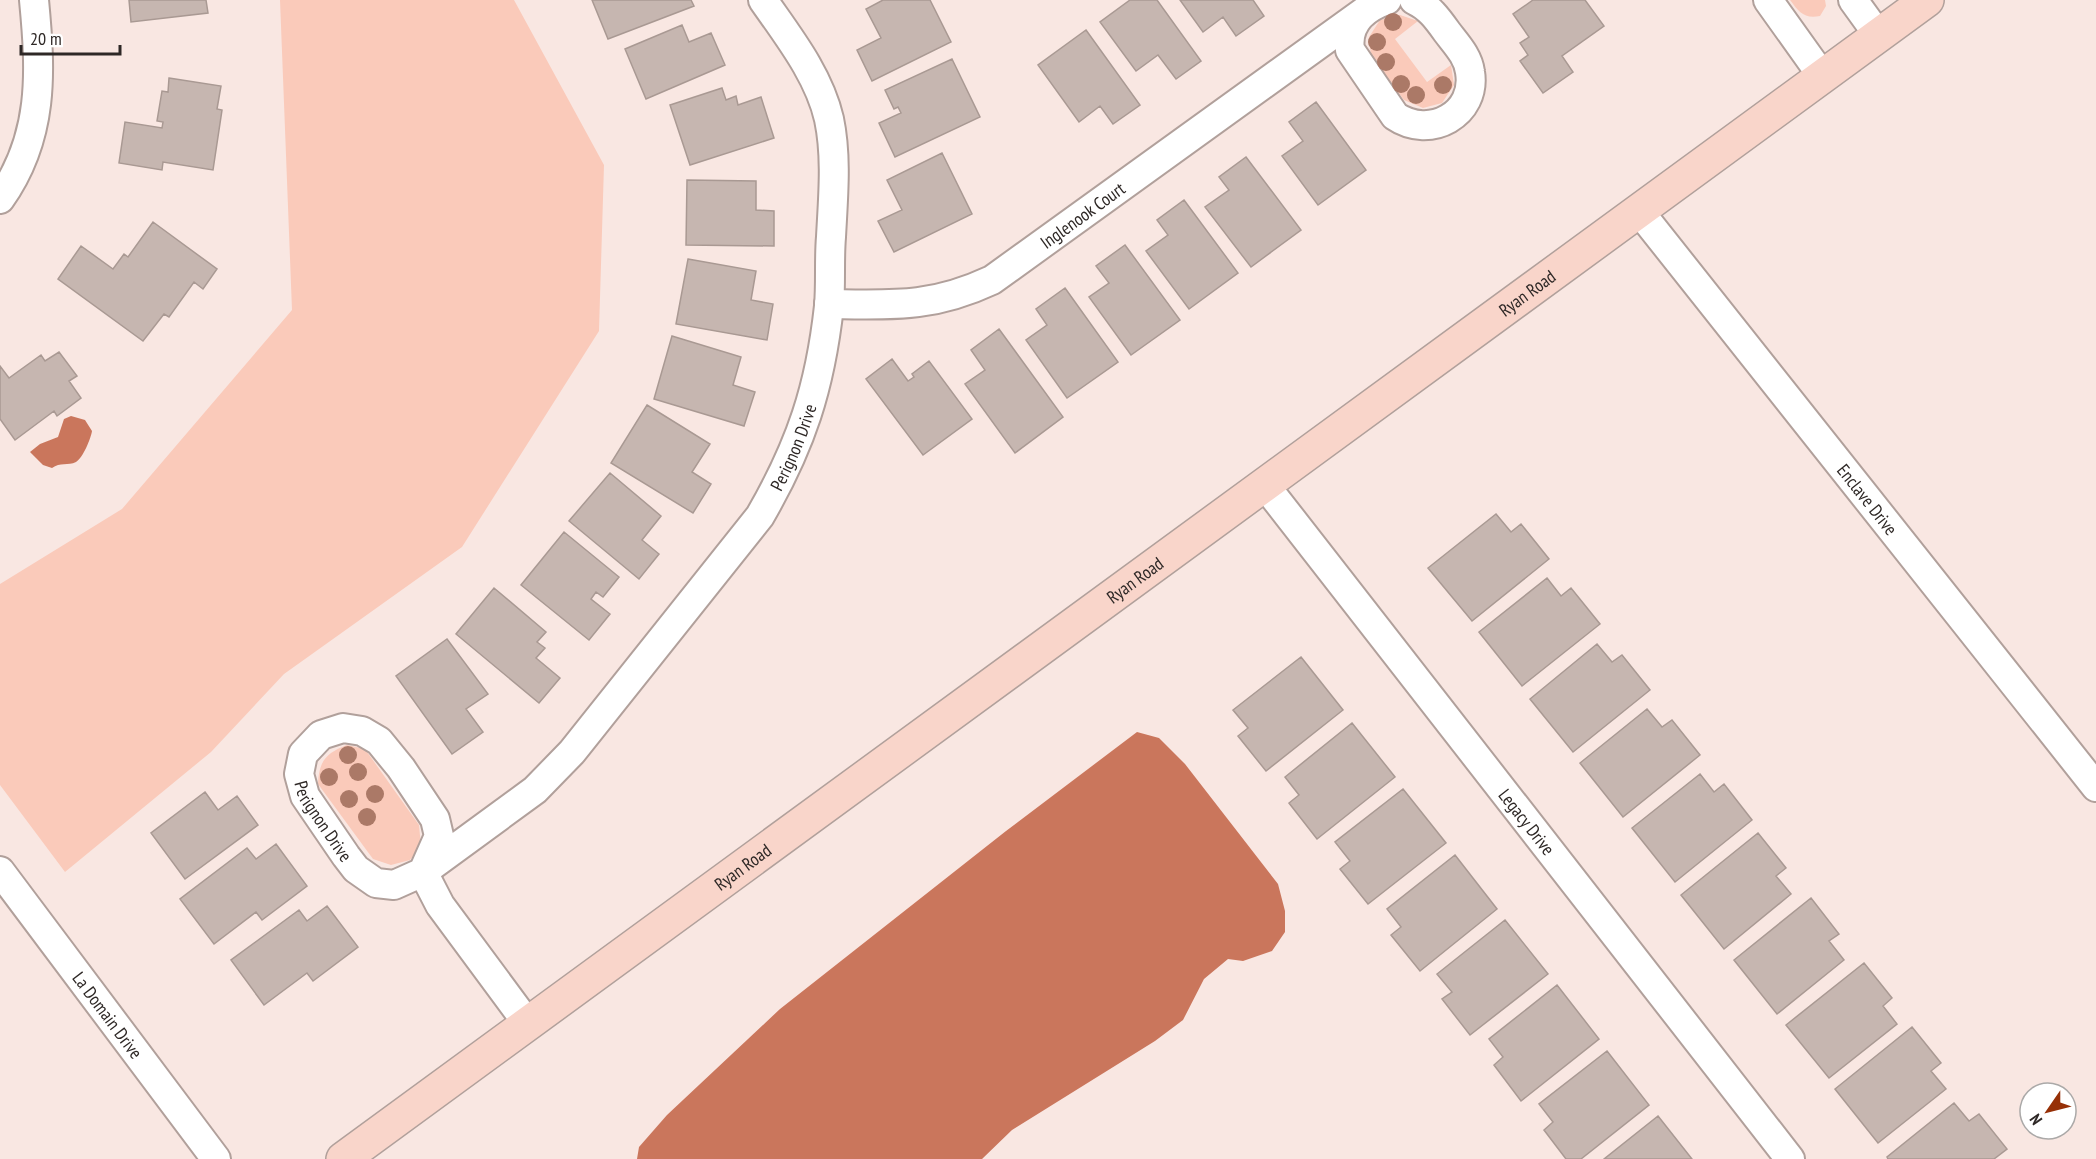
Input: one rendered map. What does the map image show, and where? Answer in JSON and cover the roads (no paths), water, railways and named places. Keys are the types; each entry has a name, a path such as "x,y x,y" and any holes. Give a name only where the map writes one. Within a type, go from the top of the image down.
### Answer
{"main road":[{"name":"Ryan Road","path":"343,1159 1927,0"}],"street":[{"path":"0,200 19,168 33,129 40,85 34,0"},
{"name":"Perignon Drive","path":"423,872 439,836 435,819 427,803 379,741 362,731 343,728 321,735 303,754 298,774 305,796 356,869 376,883 394,885 423,872 535,790 572,752 760,516 778,485 807,419 822,357 829,304 834,183 828,118 816,85 799,53 762,0"},
{"name":"Inglenook Court","path":"1376,6 1357,19 1348,38 1350,50 1395,116 1417,127 1431,127 1447,121 1464,103 1470,88 1470,72 1464,55 1433,12 1414,0"},
{"path":"1768,0 1823,76"},
{"path":"1853,0 1879,36"},
{"name":"Inglenook Court","path":"829,304 929,303 954,297 992,280 1307,52 1376,6"},
{"name":"Inglenook Court","path":"1307,52 1328,53 1339,57 1365,75"},
{"name":"Enclave Drive","path":"1639,211 2096,787"},
{"name":"Legacy Drive","path":"1264,484 1790,1159"},
{"name":"Perignon Drive","path":"427,803 455,819 477,819 505,813"},
{"name":"La Domain Drive","path":"0,871 216,1159"},
{"path":"423,872 440,905 528,1024"}]}
